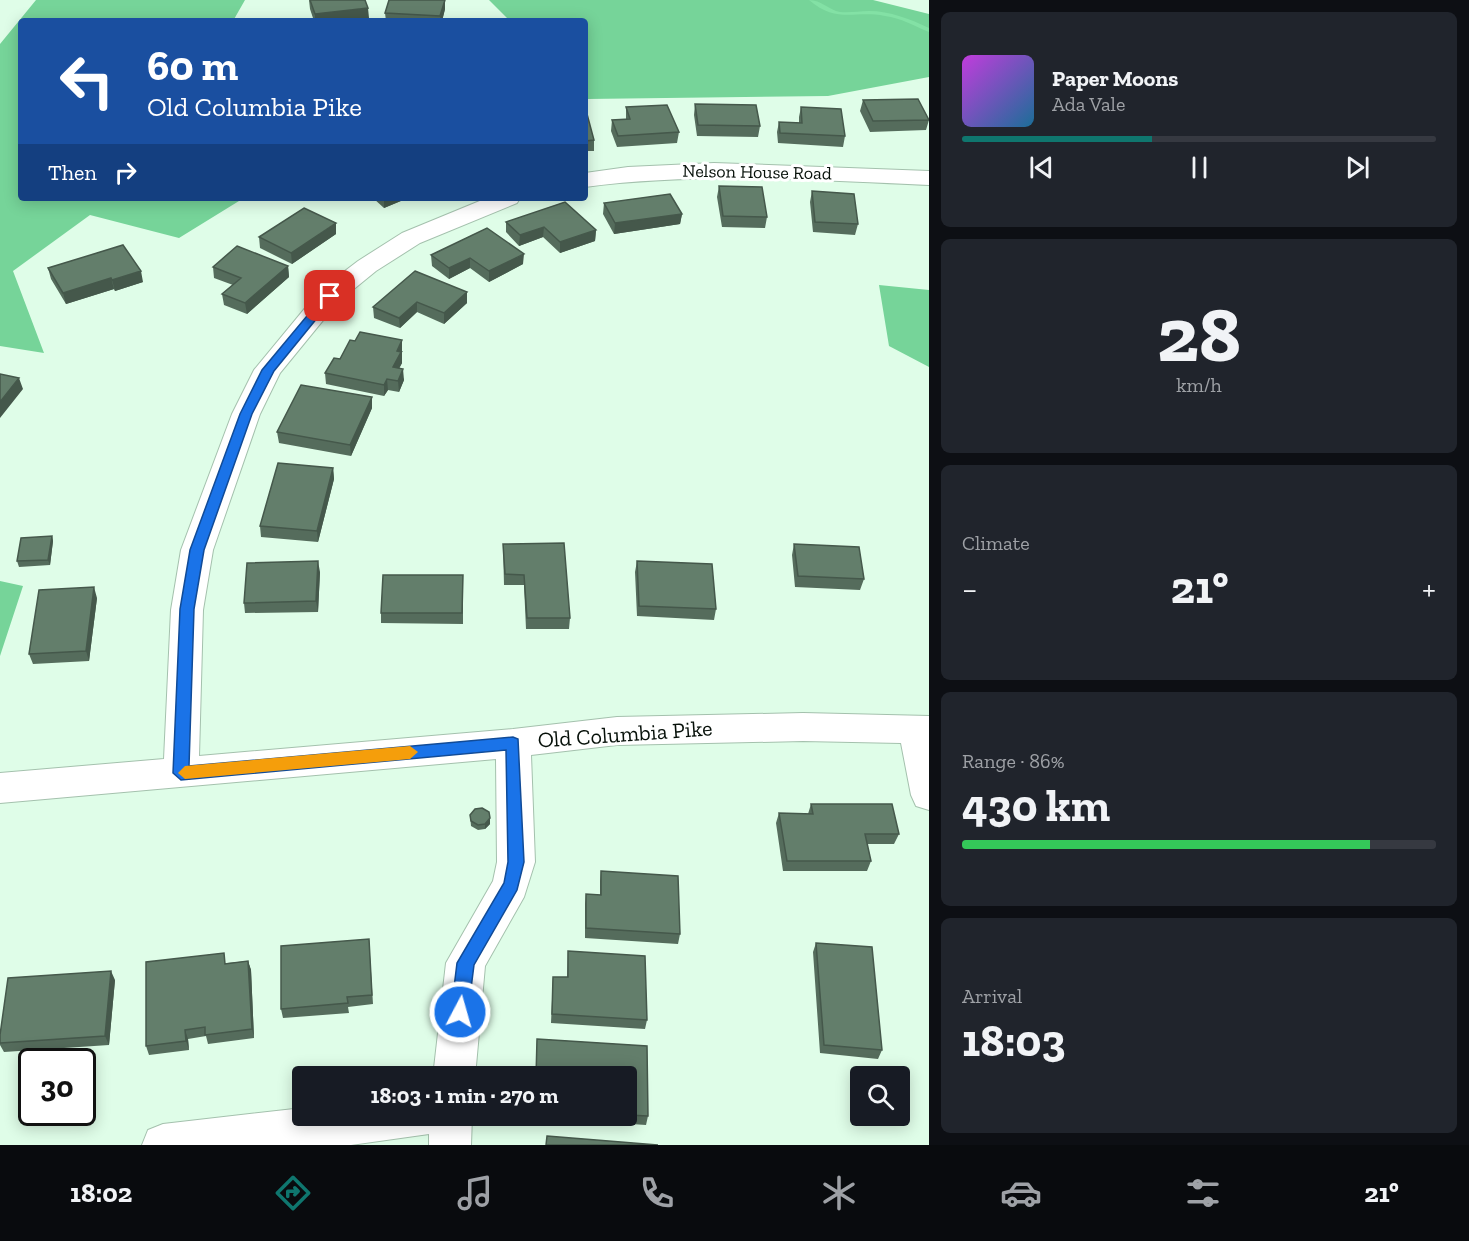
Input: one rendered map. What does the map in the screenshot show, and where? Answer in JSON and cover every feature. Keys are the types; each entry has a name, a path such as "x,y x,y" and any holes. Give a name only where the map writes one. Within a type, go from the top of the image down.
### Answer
{"street":[{"name":"Nelson House Road","path":"588,180 624,174 710,170 929,178"},
{"path":"181,773 187,609 197,550 246,414 268,370 330,296 367,266 411,238 501,201"},
{"name":"Old Columbia Pike","path":"0,788 513,743 617,731 709,727 922,730"},
{"path":"922,730 929,795"},
{"path":"455,1066 466,963 511,885 516,862 513,743"},
{"path":"164,1145 333,1126"},
{"path":"450,1145 451,1126"}],"green space":[{"path":"36,0 245,0 235,18 21,18"},
{"path":"489,0 873,0 929,14 929,77 828,96 588,99 588,18 507,18"},
{"path":"18,22 18,201 239,201 179,238 90,215 13,271 44,353 0,346 0,44"},
{"path":"879,285 929,290 929,367 889,346"},
{"path":"0,581 23,586 0,656"}],"building":[{"path":"310,0 365,0 368,8 315,14"},
{"path":"389,0 445,0 440,16 385,13"},
{"path":"918,99 929,120 873,121 863,100"},
{"path":"695,104 756,105 760,126 698,125"},
{"path":"667,105 679,132 618,136 612,120 630,119 626,107"},
{"path":"801,107 841,109 845,136 780,133 779,122 802,123"},
{"path":"588,118 594,140 588,141"},
{"path":"719,186 762,187 767,217 723,216"},
{"path":"812,191 854,194 858,224 815,222"},
{"path":"670,194 682,214 615,223 604,203"},
{"path":"565,202 596,230 560,242 544,227 520,235 506,222"},
{"path":"304,208 336,223 291,253 259,237"},
{"path":"487,228 524,254 489,271 470,258 449,268 431,255"},
{"path":"123,245 141,271 63,293 48,268"},
{"path":"237,246 288,266 245,303 222,294 241,278 213,267"},
{"path":"415,271 467,292 444,313 417,302 399,318 373,307"},
{"path":"360,332 402,340 397,351 401,352 393,367 403,369 398,381 387,379 384,385 325,373 334,358 340,359 350,340 355,341"},
{"path":"0,374 19,378 0,402"},
{"path":"301,385 372,397 350,445 277,432"},
{"path":"278,463 333,468 317,531 260,526"},
{"path":"52,536 48,560 17,561 21,538"},
{"path":"564,543 570,618 527,618 524,575 505,574 503,544"},
{"path":"794,544 859,547 864,579 798,576"},
{"path":"318,561 316,601 244,603 247,563"},
{"path":"637,561 712,564 716,609 639,606"},
{"path":"383,575 463,575 462,613 381,613"},
{"path":"94,587 86,651 29,654 39,590"},
{"path":"811,804 892,804 899,834 865,834 871,861 787,861 779,813 813,814"},
{"path":"482,808 489,812 490,818 485,824 478,825 471,821 470,815 475,809"},
{"path":"601,871 678,876 680,934 586,928 586,894 601,895"},
{"path":"369,939 372,995 347,997 348,1003 281,1009 281,946"},
{"path":"816,943 872,947 882,1050 824,1045"},
{"path":"568,951 645,956 647,1020 552,1014 553,977 568,977"},
{"path":"224,953 225,964 248,961 252,1029 205,1035 205,1027 185,1030 186,1041 146,1046 146,962"},
{"path":"111,971 105,1036 0,1043 8,978"},
{"path":"537,1039 647,1046 648,1116 637,1115 637,1066 536,1066"},
{"path":"547,1136 658,1145 546,1145"}],"waterway":[{"path":"812,0 831,11 846,14 886,14 929,30"}],"slow traffic":[{"path":"185,773 410,752"}],"route":[{"path":"330,296 298,331 268,370 246,414 197,550 187,609 181,773 513,743 516,862 511,885 476,941 466,963 460,1012"}]}
